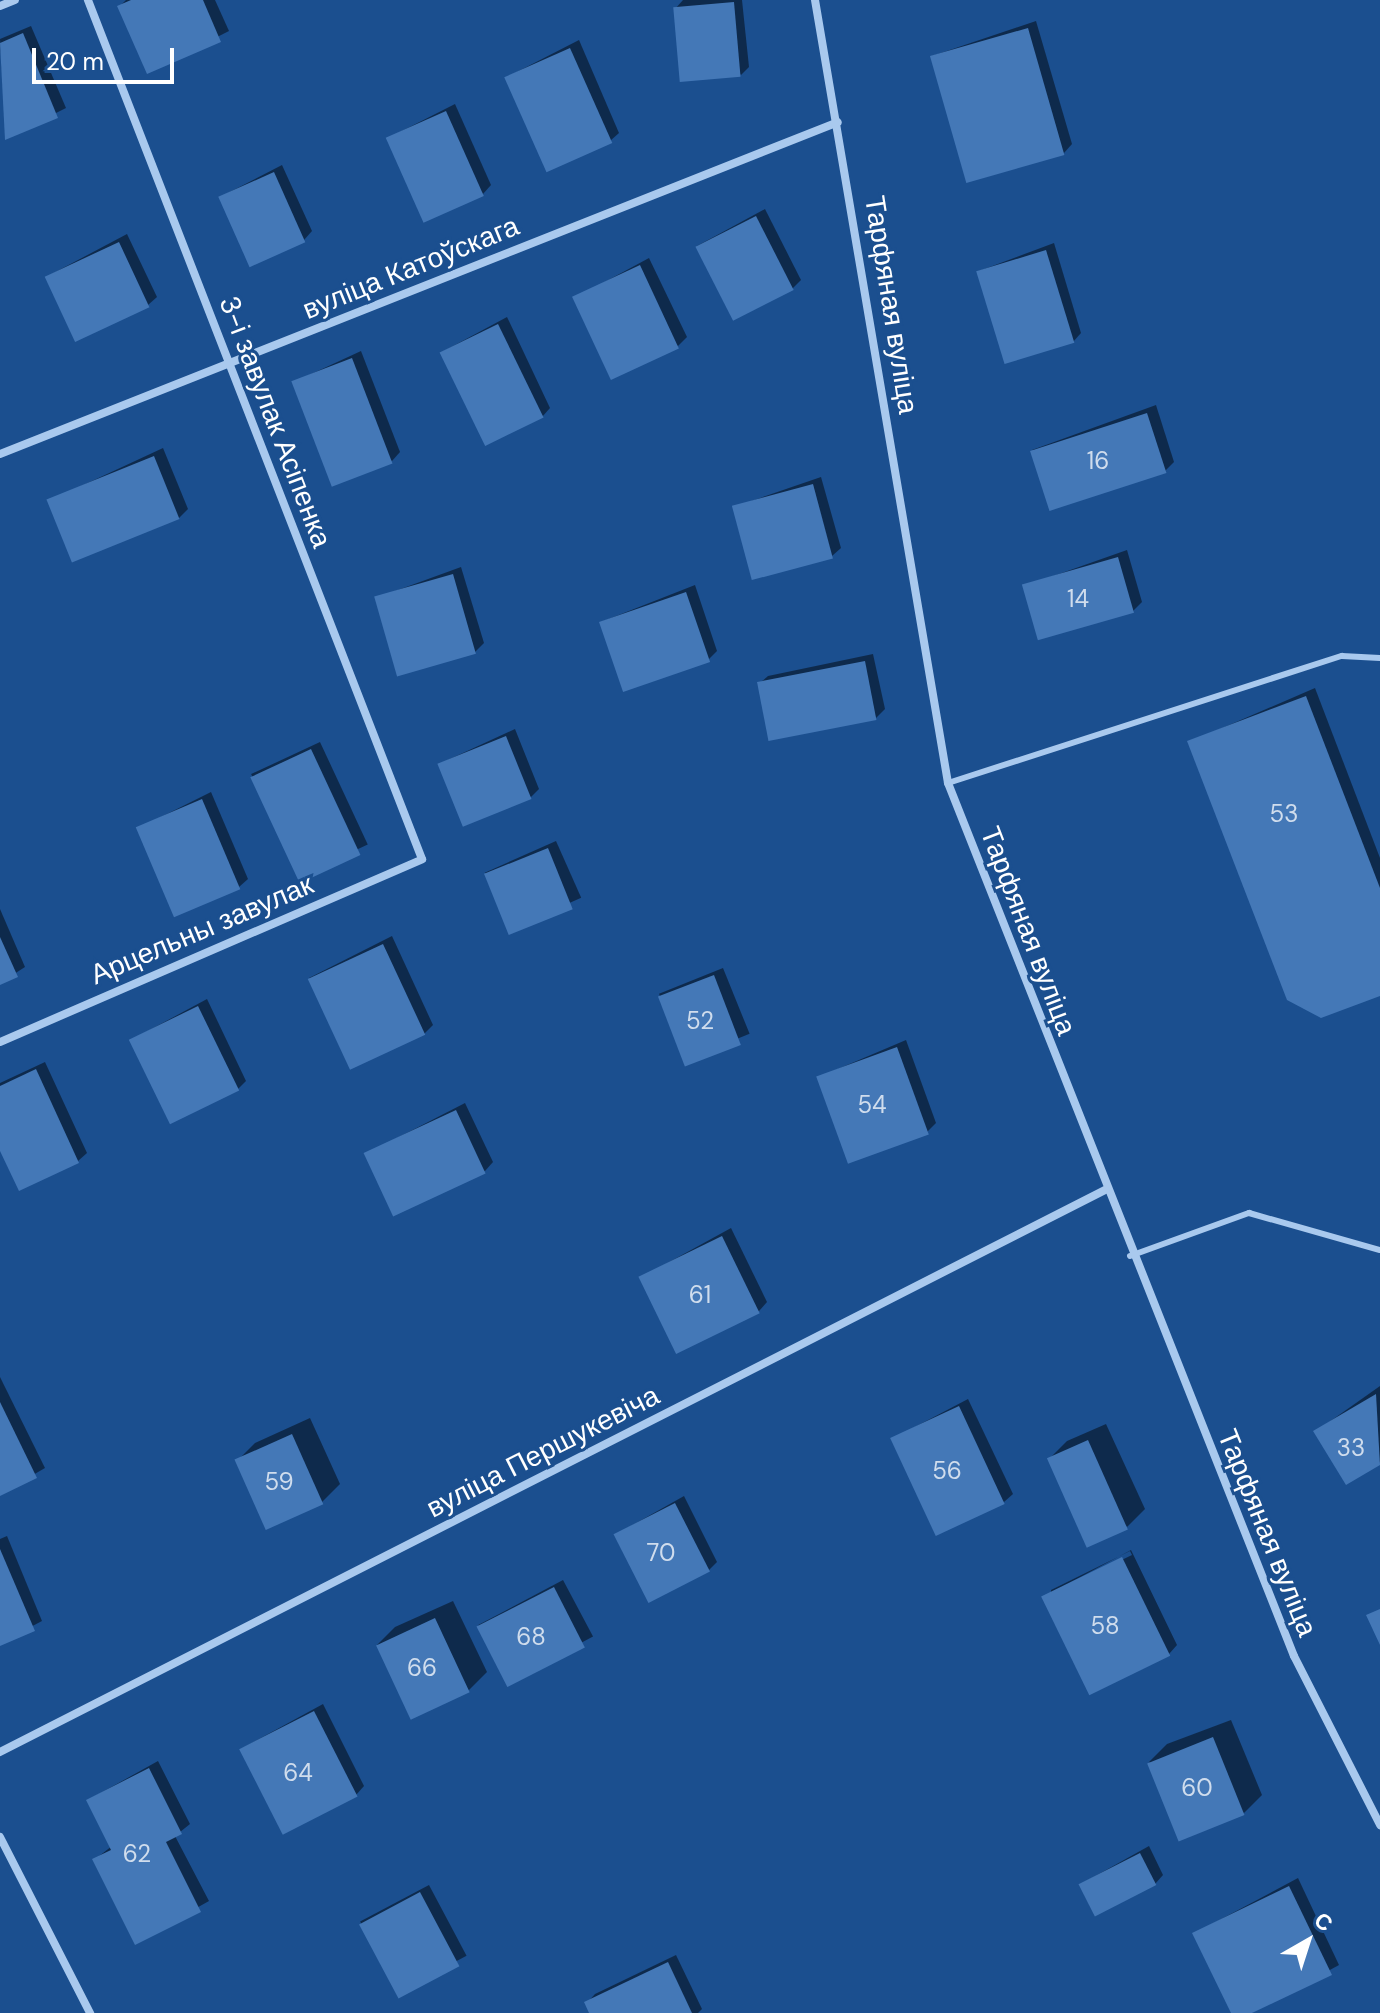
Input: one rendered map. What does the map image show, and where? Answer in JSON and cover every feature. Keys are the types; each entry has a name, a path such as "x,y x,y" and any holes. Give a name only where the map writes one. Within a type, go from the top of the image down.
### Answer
{"street":[{"path":"0,6 15,0"},
{"name":"3-і завулак Асіпенка","path":"88,0 422,859"},
{"name":"Тарфяная вуліца","path":"815,0 948,783 1130,1256 1294,1656 1380,1825"},
{"name":"вуліца Катоўскага","path":"0,454 838,122"},
{"name":"Арцельны завулак","path":"0,1042 422,859"},
{"name":"вуліца Першукевіча","path":"0,1752 1105,1190"},
{"path":"0,1837 90,2013"}],"lane":[{"path":"948,783 1342,656 1380,658"},
{"path":"1130,1256 1249,1213 1380,1250"}],"building":[{"path":"131,0 203,0 221,42 147,74 117,6"},
{"path":"734,2 741,77 680,82 673,7"},
{"path":"1028,28 1064,155 966,183 930,56"},
{"path":"23,33 58,118 5,140 0,43"},
{"path":"570,48 612,143 547,172 504,77"},
{"path":"446,111 484,196 424,223 386,138"},
{"path":"274,172 305,242 250,267 218,197"},
{"path":"756,216 794,290 733,321 695,247"},
{"path":"119,242 149,307 75,342 45,277"},
{"path":"1046,250 1074,343 1005,364 976,271"},
{"path":"640,265 679,348 611,380 572,297"},
{"path":"498,324 544,417 485,446 440,352"},
{"path":"352,358 392,463 332,487 291,381"},
{"path":"1147,413 1166,473 1049,511 1030,451"},
{"path":"154,456 179,519 72,563 46,499"},
{"path":"813,484 833,558 752,580 732,506"},
{"path":"1118,557 1134,613 1038,640 1022,585"},
{"path":"453,574 476,654 397,676 374,597"},
{"path":"686,592 710,662 623,692 599,622"},
{"path":"865,661 876,720 768,741 757,682"},
{"path":"1306,696 1380,888 1380,996 1321,1018 1287,1000 1187,741"},
{"path":"506,736 531,799 463,827 437,764"},
{"path":"311,749 360,855 300,883 250,777"},
{"path":"202,799 240,889 174,917 136,827"},
{"path":"548,848 573,909 509,935 484,874"},
{"path":"0,937 18,977 0,985"},
{"path":"383,944 425,1035 350,1070 308,979"},
{"path":"714,975 741,1045 685,1067 658,997"},
{"path":"198,1006 239,1090 170,1124 129,1040"},
{"path":"897,1047 929,1134 848,1164 816,1076"},
{"path":"36,1069 79,1163 19,1191 0,1151 0,1086"},
{"path":"456,1110 486,1173 393,1217 364,1153"},
{"path":"722,1236 760,1313 676,1354 638,1277"},
{"path":"1376,1394 1380,1465 1346,1485 1313,1431"},
{"path":"0,1402 37,1478 0,1496"},
{"path":"959,1406 1005,1504 936,1536 890,1438"},
{"path":"292,1434 323,1504 266,1530 234,1460"},
{"path":"1088,1440 1128,1530 1087,1548 1047,1458"},
{"path":"675,1503 710,1572 648,1603 614,1534"},
{"path":"0,1549 35,1631 0,1646"},
{"path":"1122,1557 1170,1656 1089,1695 1041,1596"},
{"path":"554,1587 585,1648 507,1687 476,1626"},
{"path":"1380,1609 1380,1645 1366,1615"},
{"path":"435,1618 470,1692 411,1720 376,1645"},
{"path":"314,1711 358,1797 283,1835 239,1749"},
{"path":"1213,1737 1244,1815 1179,1841 1147,1764"},
{"path":"149,1768 182,1834 166,1842 201,1912 135,1945 92,1859 111,1850 86,1800"},
{"path":"1140,1853 1156,1885 1095,1916 1079,1884"},
{"path":"1289,1886 1332,1975 1252,2013 1231,2013 1192,1933"},
{"path":"420,1892 459,1966 399,1999 359,1924"},
{"path":"668,1962 692,2013 589,2013 584,2002"}]}
